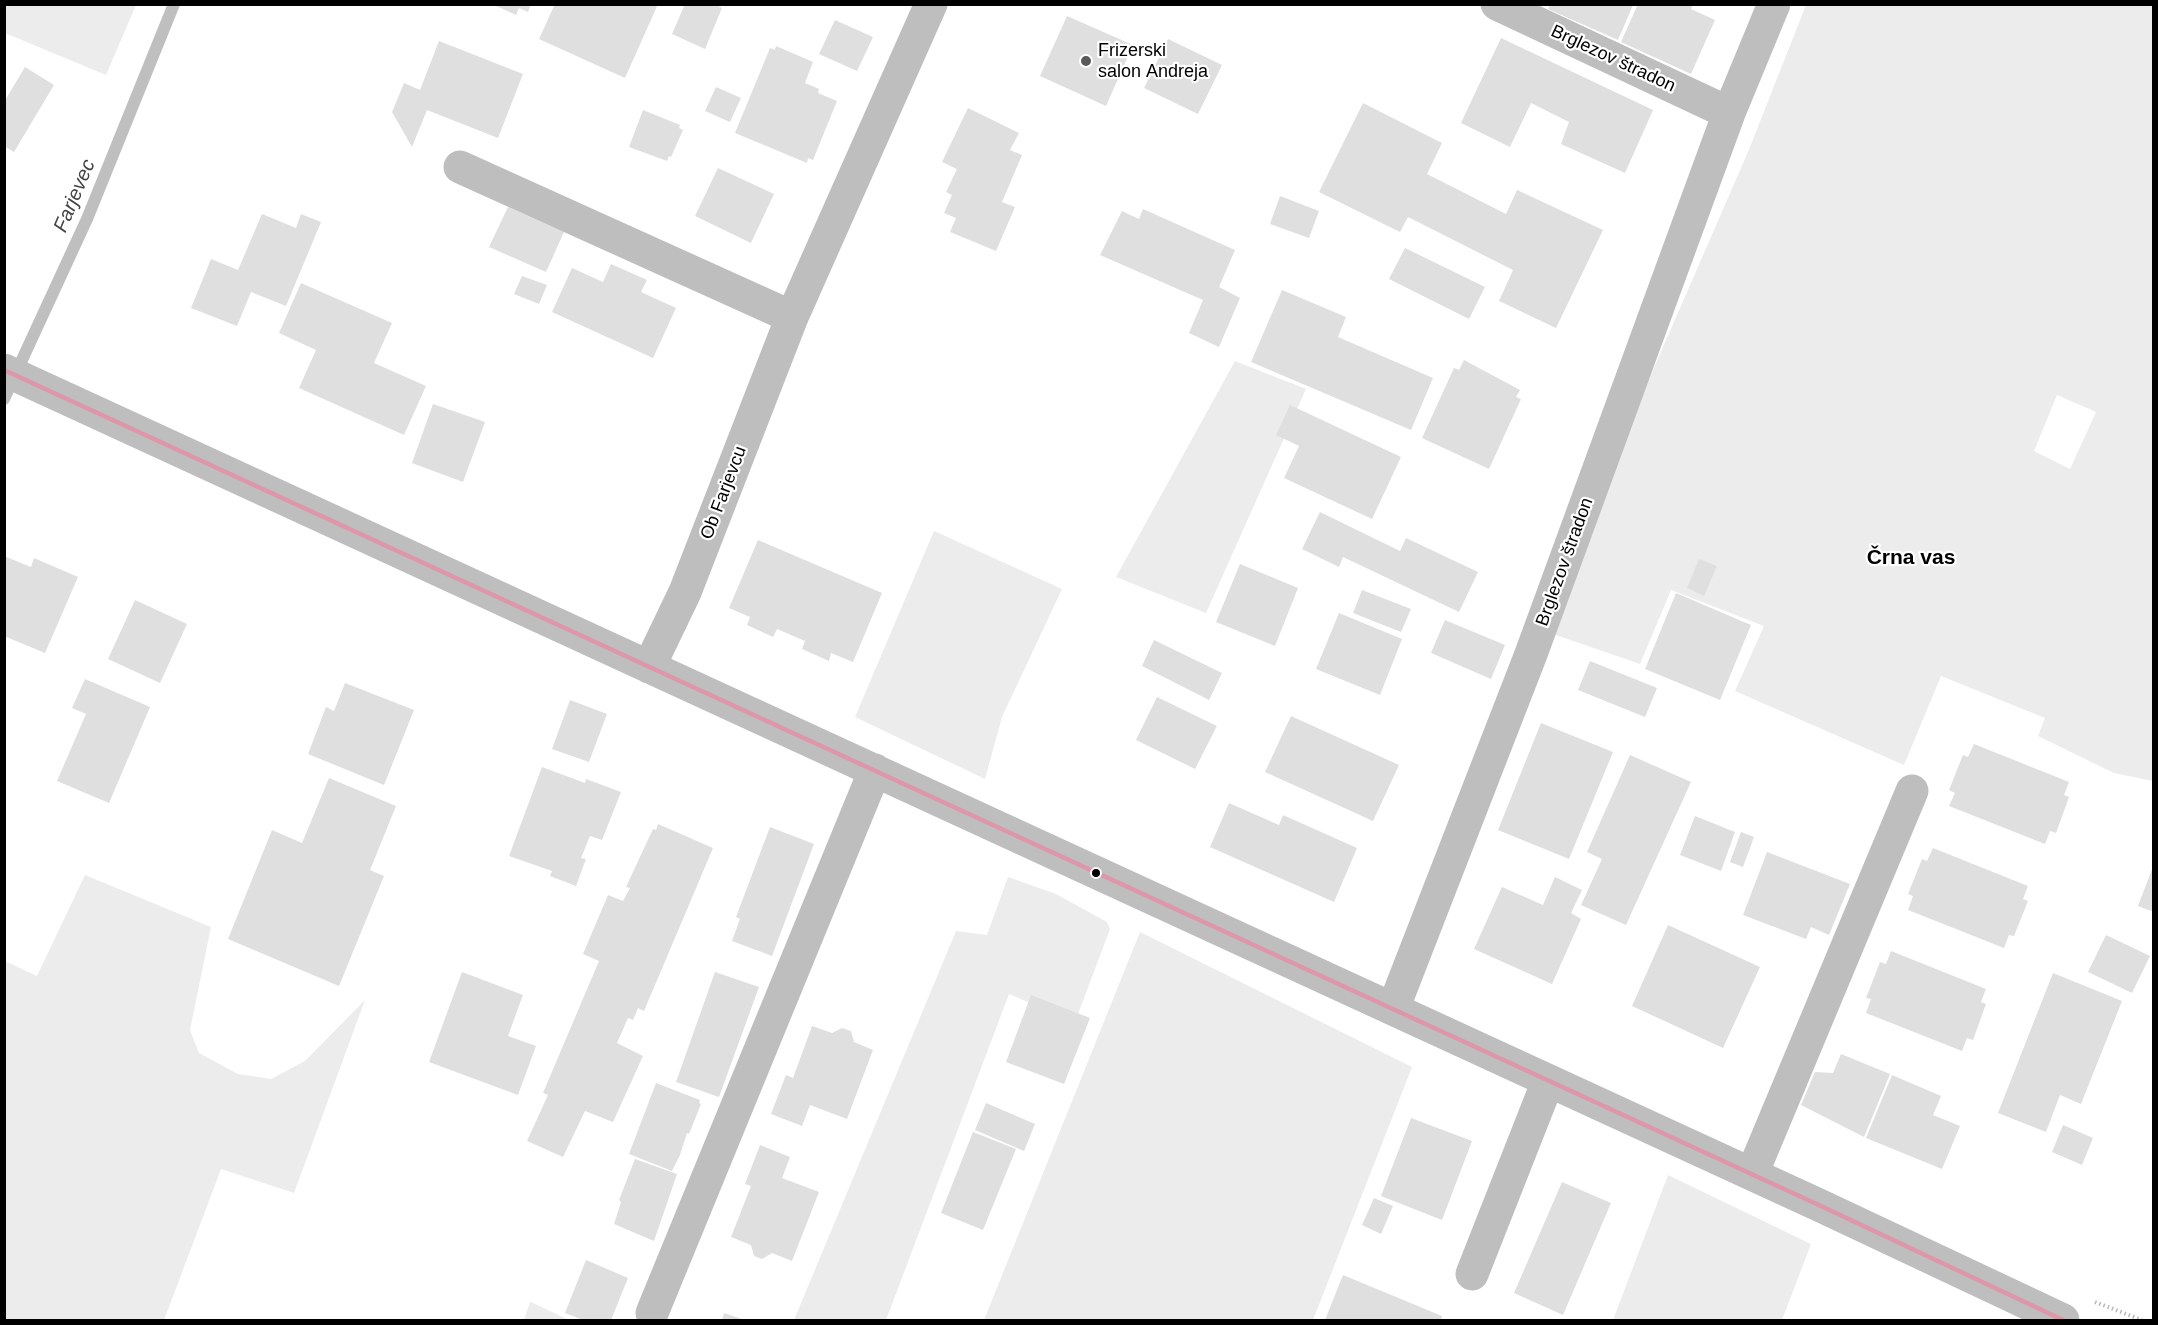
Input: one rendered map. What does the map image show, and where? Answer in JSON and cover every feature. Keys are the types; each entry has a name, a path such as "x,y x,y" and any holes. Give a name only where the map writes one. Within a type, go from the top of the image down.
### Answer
{"street":[{"name":"Brglezov štradon","path":"1497,4 1729,113"},
{"name":"Brglezov štradon","path":"1393,1009 1531,654 1729,113 1774,4"},
{"name":"Ob Farjevcu","path":"649,667 685,592 792,317 924,7"},
{"path":"460,167 792,317"},
{"path":"4,370 1752,1174 2063,1320"},
{"path":"652,1313 875,770"},
{"path":"1752,1174 1912,791"},
{"path":"1472,1274 1548,1081"}],"shaded area":[{"path":"5,5 136,5 106,75 5,33"},
{"path":"1806,5 2153,5 2153,781 2114,773 2038,736 2045,718 1941,676 1904,765 1735,691 1764,626 1671,590 1640,664 1553,634 1646,386 1748,152","holes":["2057,395 2096,412 2070,469 2034,451"]},
{"path":"1235,361 1306,389 1206,613 1116,577"},
{"path":"934,531 1062,589 1002,717 985,779 855,717"},
{"path":"85,875 211,927 190,1030 199,1053 238,1074 271,1079 305,1061 365,1000 294,1193 221,1169 164,1320 5,1320 5,961 37,976"},
{"path":"1008,877 1056,894 1107,922 1110,929 1075,1022 1009,994 886,1320 794,1320 956,931 987,935"},
{"path":"1140,932 1412,1067 1313,1320 984,1320"},
{"path":"1668,1175 1811,1244 1782,1320 1613,1320"},
{"path":"531,1302 569,1320 524,1320"}],"building":[{"path":"492,4 531,4 528,12 519,8 516,15"},
{"path":"555,4 658,4 625,78 539,39"},
{"path":"685,4 714,4 722,8 705,49 672,34"},
{"path":"1638,4 1693,4 1691,9 1715,20 1691,74 1621,42"},
{"path":"1550,5 1633,5 1618,40 1548,9"},
{"name":"Frizerski salon Andreja","path":"1067,16 1133,45 1106,106 1040,76"},
{"path":"835,20 873,37 857,71 819,54"},
{"path":"1501,38 1653,110 1625,173 1561,144 1569,122 1531,103 1510,147 1461,123"},
{"path":"1168,39 1222,65 1198,114 1144,88"},
{"path":"439,41 523,74 498,138 427,110 412,147 392,112 404,83 420,90"},
{"path":"776,46 813,62 805,83 819,89 818,93 837,101 813,160 808,158 807,163 735,133 770,48 775,50"},
{"path":"25,67 54,85 14,152 4,146 4,102"},
{"path":"716,87 741,98 730,122 705,111"},
{"path":"1363,103 1442,143 1427,174 1506,214 1517,190 1603,230 1556,328 1499,301 1513,270 1408,217 1400,232 1319,192"},
{"path":"968,108 1019,133 1010,150 1022,155 1002,202 1015,207 996,251 950,232 956,218 944,213 952,195 946,192 957,169 942,162"},
{"path":"643,110 680,125 679,128 683,130 667,161 629,147"},
{"path":"718,168 774,194 751,243 695,216"},
{"path":"1280,196 1319,211 1309,238 1270,224"},
{"path":"508,207 564,232 546,272 489,247"},
{"path":"1143,209 1235,250 1219,287 1240,298 1219,347 1189,333 1203,300 1100,255 1122,211 1139,219"},
{"path":"262,214 296,228 301,214 321,222 286,306 251,292 237,326 191,308 211,259 238,270"},
{"path":"1405,248 1485,287 1469,319 1389,279"},
{"path":"611,264 647,280 641,292 676,308 653,358 552,312 572,268 603,282"},
{"path":"522,276 547,285 539,304 514,294"},
{"path":"301,283 392,323 374,363 426,386 404,435 299,388 316,350 279,333"},
{"path":"1282,290 1346,317 1338,337 1433,378 1411,430 1251,362"},
{"path":"1464,360 1520,390 1516,397 1521,399 1489,469 1422,438 1454,368 1459,370"},
{"path":"433,404 485,422 463,482 412,463"},
{"path":"1290,405 1401,457 1372,519 1284,478 1299,446 1276,435"},
{"path":"1320,512 1400,551 1406,538 1478,572 1459,612 1343,557 1339,567 1302,549"},
{"path":"758,540 882,593 853,662 831,653 829,661 802,649 805,641 777,629 773,637 747,625 750,617 729,608"},
{"path":"4,556 31,567 34,558 78,577 45,653 4,636"},
{"path":"1699,559 1717,566 1704,596 1687,588"},
{"path":"1240,564 1298,588 1275,646 1216,622"},
{"path":"1362,590 1411,609 1401,632 1353,613"},
{"path":"1676,593 1751,625 1720,700 1645,669"},
{"path":"135,600 187,624 160,683 108,659"},
{"path":"1339,613 1402,639 1380,695 1316,669"},
{"path":"1445,620 1505,645 1491,679 1431,653"},
{"path":"1154,640 1222,673 1209,700 1142,666"},
{"path":"1590,661 1657,688 1645,717 1578,690"},
{"path":"85,679 150,707 109,803 57,781 86,714 72,708"},
{"path":"345,683 414,710 384,785 308,754 326,707 334,711"},
{"path":"1157,697 1217,726 1195,769 1136,740"},
{"path":"570,700 607,714 589,762 552,749"},
{"path":"1291,716 1399,765 1373,821 1265,772"},
{"path":"1541,723 1613,752 1569,859 1498,830"},
{"path":"1974,744 2069,782 2064,795 2069,797 2056,833 2050,831 2045,844 1949,806 1955,793 1949,790 1963,755 1968,757"},
{"path":"1630,755 1691,782 1626,925 1581,905 1602,859 1587,852"},
{"path":"542,767 585,783 586,779 621,792 602,840 590,836 581,858 586,859 576,886 550,876 552,871 509,856"},
{"path":"329,778 396,806 370,870 384,876 339,986 228,939 272,830 302,843"},
{"path":"1229,803 1279,825 1283,815 1357,848 1334,902 1210,847"},
{"path":"1695,816 1735,832 1721,871 1680,855"},
{"path":"658,824 713,848 644,1011 638,1008 633,1020 628,1018 617,1043 643,1056 613,1122 585,1111 563,1157 527,1141 548,1095 543,1093 599,961 583,954 608,895 623,901 630,888 626,887 653,829 656,830"},
{"path":"770,827 814,844 772,956 732,941 740,919 736,917"},
{"path":"1741,832 1754,837 1743,867 1730,862"},
{"path":"1933,848 2028,886 2023,899 2028,901 2014,936 2009,935 2004,948 1908,910 1913,896 1908,894 1922,859 1927,861"},
{"path":"1767,852 1850,884 1829,935 1811,927 1806,939 1743,915"},
{"path":"2154,864 2154,912 2138,906"},
{"path":"1555,877 1582,890 1571,913 1581,919 1552,984 1474,949 1502,887 1543,905"},
{"path":"1668,925 1760,967 1723,1048 1632,1006"},
{"path":"2106,935 2150,956 2132,993 2088,972"},
{"path":"1891,951 1986,989 1981,1002 1986,1004 1973,1040 1967,1038 1962,1051 1866,1013 1871,999 1866,998 1880,962 1886,964"},
{"path":"462,972 523,995 508,1036 536,1046 518,1095 429,1062"},
{"path":"715,972 759,987 719,1097 676,1082"},
{"path":"2053,973 2122,1001 2081,1104 2060,1095 2046,1132 1998,1113"},
{"path":"1031,995 1090,1018 1064,1084 1006,1062"},
{"path":"812,1026 832,1033 842,1028 851,1031 854,1042 873,1050 847,1119 810,1105 802,1126 771,1114 786,1075 793,1078"},
{"path":"1841,1054 1890,1074 1864,1137 1801,1105 1815,1072 1833,1073"},
{"path":"1892,1075 1941,1096 1933,1115 1960,1126 1942,1169 1866,1138"},
{"path":"656,1083 700,1100 701,1104 672,1171 629,1154"},
{"path":"986,1103 1035,1124 1024,1151 975,1130"},
{"path":"1411,1118 1472,1141 1442,1220 1381,1196"},
{"path":"2063,1125 2093,1138 2082,1165 2052,1152"},
{"path":"973,1132 1016,1149 983,1230 941,1213"},
{"path":"760,1145 790,1157 782,1178 819,1192 792,1261 772,1253 762,1259 754,1256 751,1245 731,1237 751,1186 745,1184"},
{"path":"635,1159 677,1174 654,1241 614,1224 621,1202 619,1200"},
{"path":"1562,1182 1611,1203 1563,1315 1514,1293"},
{"path":"1374,1198 1393,1206 1381,1234 1362,1225"},
{"path":"586,1260 628,1278 611,1320 583,1320 565,1313"},
{"path":"1343,1275 1442,1316 1441,1320 1325,1320"},
{"path":"724,1313 745,1320 722,1320"}],"waterway":[{"name":"Farjevec","path":"4,399 87,219 174,4"}],"transit line":[{"path":"4,370 1821,1206 2063,1320"}],"place":[{"name":"Frizerski salon Andreja","path":"1086,61"}],"district":[{"name":"Črna vas","path":"1911,558"}]}
